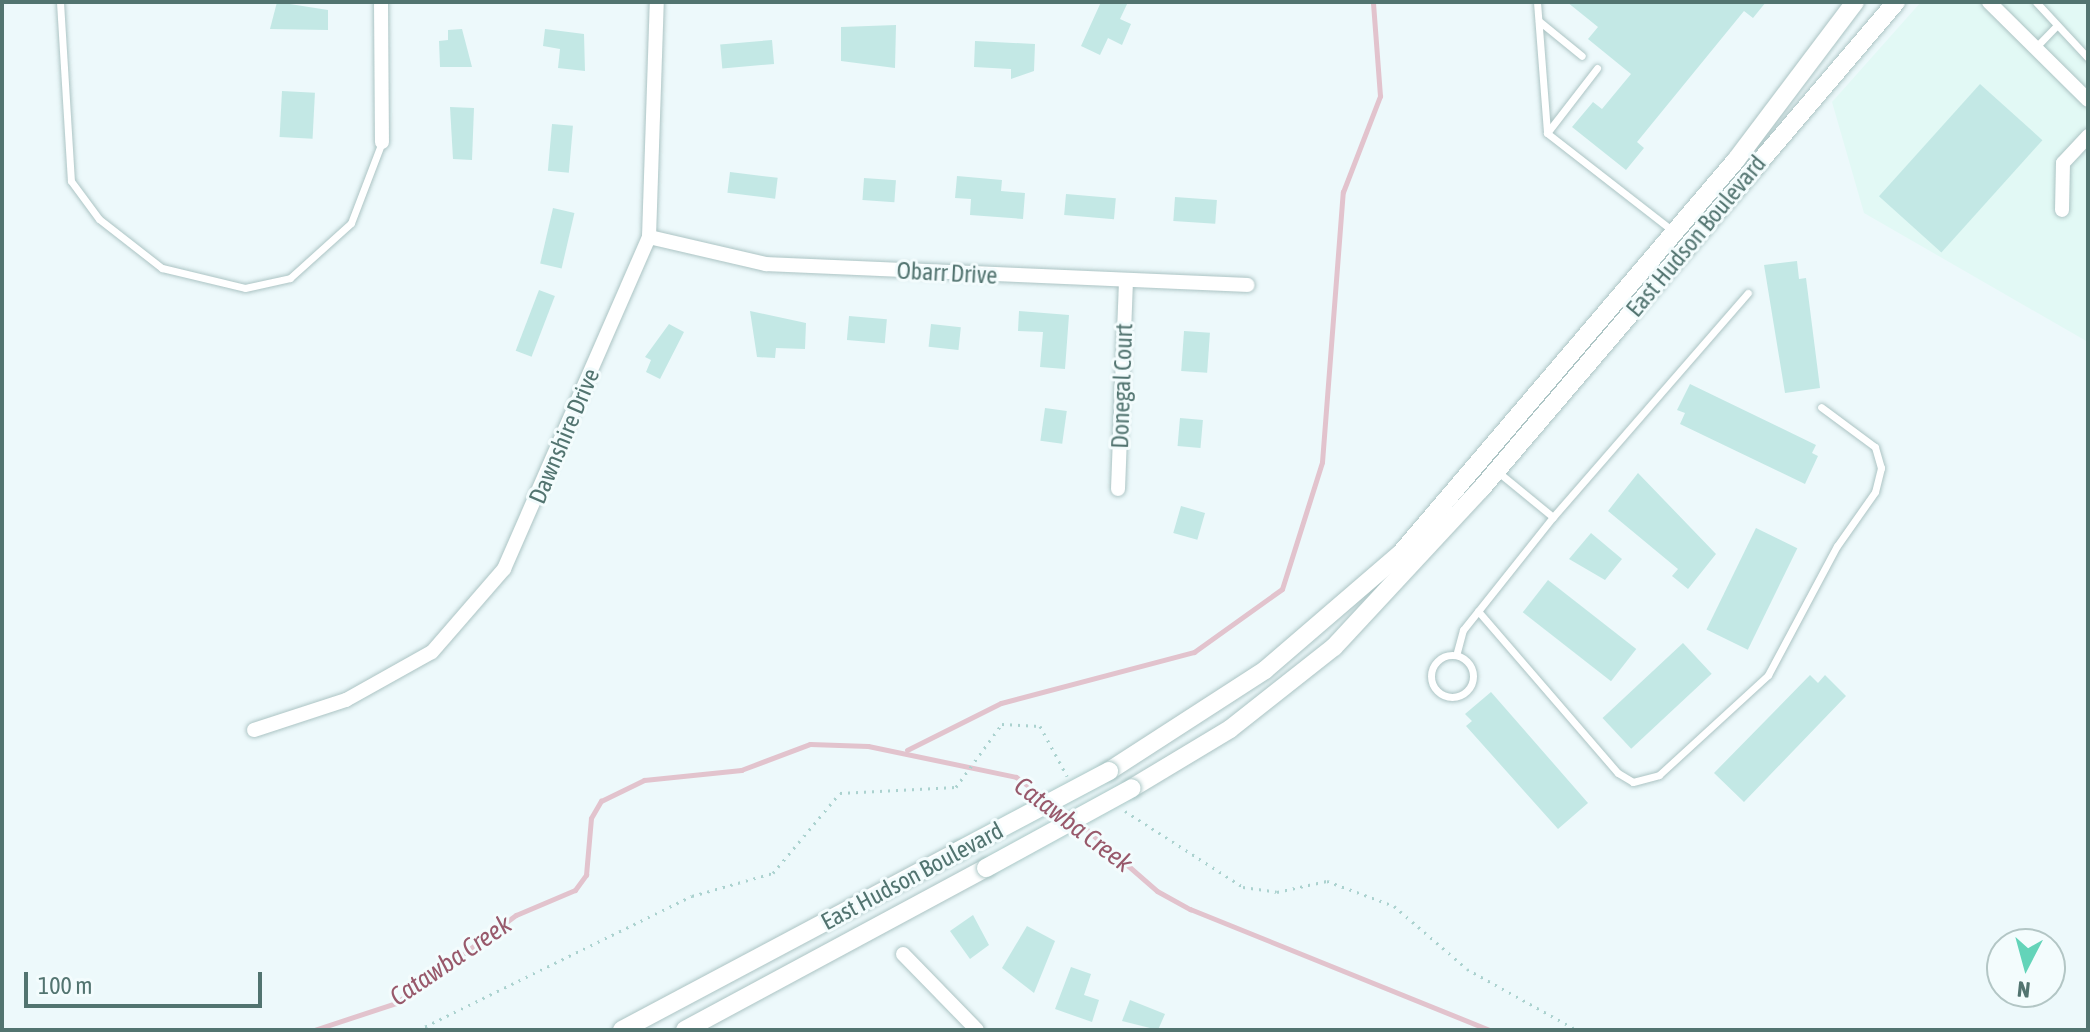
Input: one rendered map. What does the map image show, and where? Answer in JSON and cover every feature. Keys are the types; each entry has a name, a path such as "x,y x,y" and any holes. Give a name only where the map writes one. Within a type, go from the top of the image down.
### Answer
{"main road":[{"name":"East Hudson Boulevard","path":"622,1030 1109,771 1265,670 1401,553 1489,465 1855,2"},
{"name":"East Hudson Boulevard","path":"685,1030 1132,788 1230,729 1334,647 1489,465 1896,2"}],"street":[{"path":"381,2 382,142"},
{"name":"Dawnshire Drive","path":"254,730 382,684 432,652 477,607 520,538 649,237 657,2"},
{"path":"1989,2 2088,100"},
{"path":"2062,210 2063,163 2088,136"},
{"name":"Obarr Drive","path":"649,237 766,264 1248,285"},
{"name":"Donegal Court","path":"1118,489 1126,282"},
{"path":"903,954 977,1030"}],"lane":[{"path":"60,2 71,181 99,219 162,268 245,288 290,278 351,223 382,142"},
{"path":"1537,2 1547,133 1674,233"},
{"path":"2036,2 2088,58"},
{"path":"1539,21 1582,56"},
{"path":"2034,49 2056,26"},
{"path":"1547,133 1597,68"},
{"path":"1457,652 1473,668 1471,680 1459,695 1441,698 1430,679 1457,652 1478,611 1553,517 1748,293"},
{"path":"1478,611 1618,773 1633,782 1659,775 1768,675 1875,492 1881,468 1875,447 1821,407"},
{"path":"1489,465 1553,517"}],"path":[{"path":"418,1030 692,896 773,873 840,793 874,786 944,791 964,779 985,741 1010,721 1033,722 1051,739 1061,771 1077,782"},
{"path":"1115,805 1243,887 1277,892 1327,881 1394,906 1467,969 1577,1030"}],"shaded area":[{"path":"1921,2 2088,2 2088,342 1864,213 1832,102"}],"building":[{"path":"277,2 328,10 328,30 270,29"},
{"path":"1101,2 1128,2 1120,19 1131,24 1122,45 1108,38 1100,55 1081,46"},
{"path":"1567,2 1766,2 1753,18 1744,11 1637,142 1644,148 1626,170 1572,127 1593,102 1602,109 1631,74 1588,39 1598,27"},
{"path":"896,25 895,68 841,61 841,27"},
{"path":"462,29 472,67 440,67 439,41 448,40 448,30"},
{"path":"545,29 584,34 585,71 558,68 560,49 543,46"},
{"path":"772,40 774,64 722,68 720,45"},
{"path":"975,41 1035,44 1034,71 1011,79 1011,69 974,67"},
{"path":"1980,84 2042,140 1941,252 1879,196"},
{"path":"282,91 315,93 313,139 280,137"},
{"path":"450,107 474,108 472,160 453,159"},
{"path":"552,124 573,126 569,173 548,171"},
{"path":"730,172 778,178 775,199 727,193"},
{"path":"957,176 1002,180 1001,191 1025,193 1023,219 970,215 971,199 955,198"},
{"path":"864,178 896,180 894,202 862,200"},
{"path":"1066,194 1116,198 1114,219 1064,215"},
{"path":"1175,197 1217,200 1215,224 1173,221"},
{"path":"553,208 574,213 562,268 540,264"},
{"path":"1797,261 1799,279 1806,278 1820,388 1785,393 1764,265"},
{"path":"539,290 555,296 532,357 516,351"},
{"path":"750,311 806,323 805,349 776,348 775,358 757,357"},
{"path":"1019,311 1069,315 1065,369 1040,367 1043,332 1018,331"},
{"path":"849,316 887,319 885,343 847,340"},
{"path":"669,324 684,332 660,379 646,372 651,360 645,357"},
{"path":"931,324 961,327 958,350 929,347"},
{"path":"1184,331 1210,333 1207,373 1181,371"},
{"path":"1690,384 1816,445 1812,453 1818,456 1805,484 1680,424 1685,413 1677,410"},
{"path":"1045,408 1067,411 1062,444 1040,441"},
{"path":"1180,418 1203,420 1200,448 1178,446"},
{"path":"1638,473 1716,554 1688,589 1672,576 1678,569 1608,511"},
{"path":"1181,506 1205,513 1197,540 1173,533"},
{"path":"1756,528 1797,548 1748,650 1706,630"},
{"path":"1591,533 1622,559 1605,580 1569,559"},
{"path":"1548,580 1636,649 1611,681 1523,612"},
{"path":"1683,643 1712,674 1631,749 1603,718"},
{"path":"1810,675 1818,683 1825,675 1846,696 1744,802 1714,773"},
{"path":"1491,692 1588,803 1558,829 1466,726 1472,721 1465,714"},
{"path":"973,915 989,945 970,959 950,931"},
{"path":"1027,926 1055,941 1034,993 1002,968"},
{"path":"1071,967 1091,974 1084,995 1099,1000 1092,1022 1055,1009"},
{"path":"1130,1000 1165,1014 1158,1030 1122,1021"}],"waterway":[{"path":"907,750 1001,703 1194,652 1282,589 1322,462 1343,192 1380,96 1373,2"},
{"name":"Catawba Creek","path":"314,1030 396,1003 516,915 575,890 586,875 591,818 601,801 644,780 741,770 810,744 868,746 1016,777 1071,817"},
{"name":"Catawba Creek","path":"1079,823 1157,891 1190,909 1489,1030"}]}
